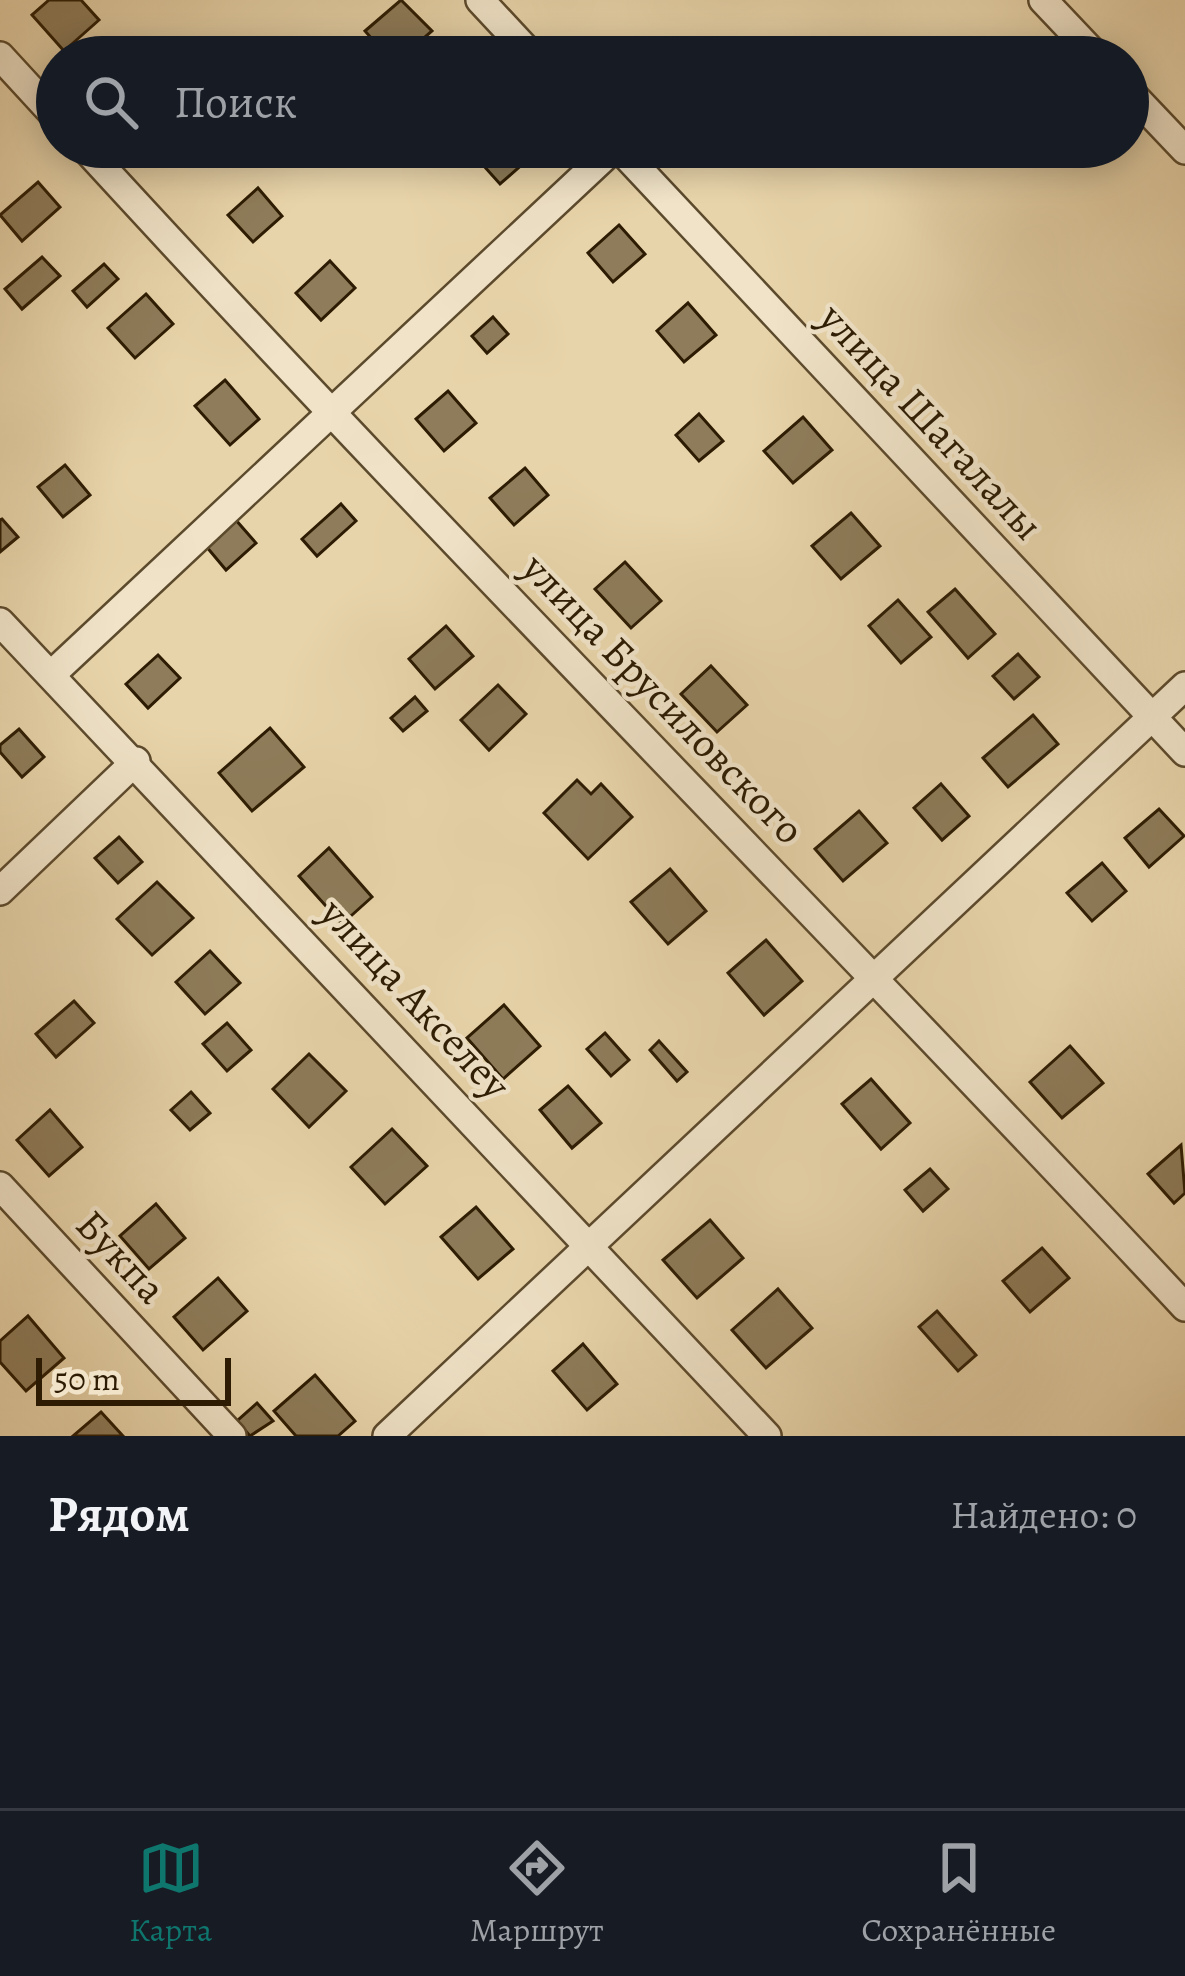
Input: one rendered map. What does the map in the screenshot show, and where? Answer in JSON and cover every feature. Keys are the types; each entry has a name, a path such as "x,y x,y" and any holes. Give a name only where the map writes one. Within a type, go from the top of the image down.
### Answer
{"street":[{"path":"480,0 513,36"},
{"path":"1043,0 1077,36"},
{"path":"0,56 36,95"},
{"path":"1149,112 1185,150"},
{"name":"улица Брусиловского","path":"103,168 330,416 877,977 1185,1307"},
{"path":"51,675 594,168"},
{"name":"улица Шагалалы","path":"636,168 1185,752"},
{"name":"улица Акселеу","path":"0,622 136,761 767,1436"},
{"path":"387,1436 1185,686"},
{"path":"0,890 136,761"},
{"name":"Букпа","path":"0,1186 232,1436"}],"building":[{"path":"49,0 81,0 99,20 81,36 51,36 32,15"},
{"path":"401,0 432,31 426,36 369,36 365,31"},
{"path":"486,168 518,168 500,184"},
{"path":"38,182 60,207 22,241 0,215"},
{"path":"258,188 282,216 253,242 228,215"},
{"path":"619,225 645,254 613,282 588,253"},
{"path":"42,257 60,276 22,309 5,289"},
{"path":"330,261 355,288 321,320 296,293"},
{"path":"104,264 118,279 87,307 73,291"},
{"path":"146,294 173,324 135,358 108,328"},
{"path":"688,303 716,335 684,362 657,331"},
{"path":"493,317 508,334 487,353 472,336"},
{"path":"225,380 259,419 230,445 195,406"},
{"path":"448,391 476,423 444,451 416,419"},
{"path":"699,414 723,441 699,461 676,435"},
{"path":"803,417 832,450 793,483 764,451"},
{"path":"65,465 90,495 63,517 38,487"},
{"path":"525,468 548,495 514,525 490,498"},
{"path":"341,504 356,521 317,556 302,539"},
{"path":"851,513 880,546 841,579 812,546"},
{"path":"235,519 256,543 226,570 205,545"},
{"path":"0,520 18,537 0,552"},
{"path":"625,562 661,601 631,628 595,589"},
{"path":"955,589 995,634 968,658 928,612"},
{"path":"898,600 931,637 901,663 869,626"},
{"path":"446,626 473,656 435,689 409,659"},
{"path":"1018,654 1039,677 1014,699 993,676"},
{"path":"158,655 180,678 148,708 126,684"},
{"path":"711,666 747,705 717,732 681,694"},
{"path":"498,685 526,714 489,750 461,720"},
{"path":"415,697 427,711 403,731 391,718"},
{"path":"1033,715 1058,744 1008,787 983,758"},
{"path":"270,728 304,767 252,811 219,773"},
{"path":"19,729 44,757 22,777 0,752 0,745"},
{"path":"577,780 591,794 601,784 632,817 588,859 544,813"},
{"path":"941,784 969,816 942,840 914,808"},
{"path":"1159,809 1184,836 1149,867 1125,838"},
{"path":"859,811 887,843 843,881 815,849"},
{"path":"119,837 142,862 118,883 95,858"},
{"path":"329,848 372,897 342,924 299,876"},
{"path":"1102,863 1126,891 1092,921 1067,893"},
{"path":"670,869 706,911 668,944 631,902"},
{"path":"157,882 193,918 152,955 117,919"},
{"path":"766,940 802,981 764,1015 728,973"},
{"path":"210,951 240,983 205,1014 176,982"},
{"path":"74,1001 94,1023 56,1057 36,1034"},
{"path":"504,1005 540,1046 503,1079 467,1038"},
{"path":"227,1023 251,1050 227,1071 203,1044"},
{"path":"605,1033 629,1060 611,1076 587,1049"},
{"path":"659,1041 687,1072 677,1081 650,1050"},
{"path":"1070,1046 1103,1083 1062,1118 1030,1082"},
{"path":"309,1054 346,1091 309,1127 273,1089"},
{"path":"871,1079 910,1123 881,1149 842,1104"},
{"path":"568,1086 601,1123 572,1148 540,1110"},
{"path":"191,1092 210,1113 190,1130 171,1110"},
{"path":"50,1110 82,1147 49,1176 17,1140"},
{"path":"392,1129 427,1166 385,1204 351,1167"},
{"path":"1181,1145 1185,1193 1174,1203 1148,1174"},
{"path":"930,1169 948,1189 923,1211 905,1190"},
{"path":"156,1204 185,1238 149,1269 120,1236"},
{"path":"476,1207 513,1249 478,1279 441,1237"},
{"path":"710,1220 743,1258 697,1298 663,1260"},
{"path":"1042,1248 1069,1278 1030,1312 1003,1281"},
{"path":"218,1278 247,1311 203,1350 174,1317"},
{"path":"778,1289 812,1328 766,1368 732,1330"},
{"path":"937,1311 976,1355 958,1371 919,1327"},
{"path":"28,1316 64,1358 26,1391 0,1362 0,1341"},
{"path":"583,1344 617,1384 587,1410 553,1371"},
{"path":"315,1375 355,1421 338,1436 296,1436 274,1411"},
{"path":"257,1403 273,1421 250,1436 237,1421"},
{"path":"101,1412 123,1436 73,1436"}]}
